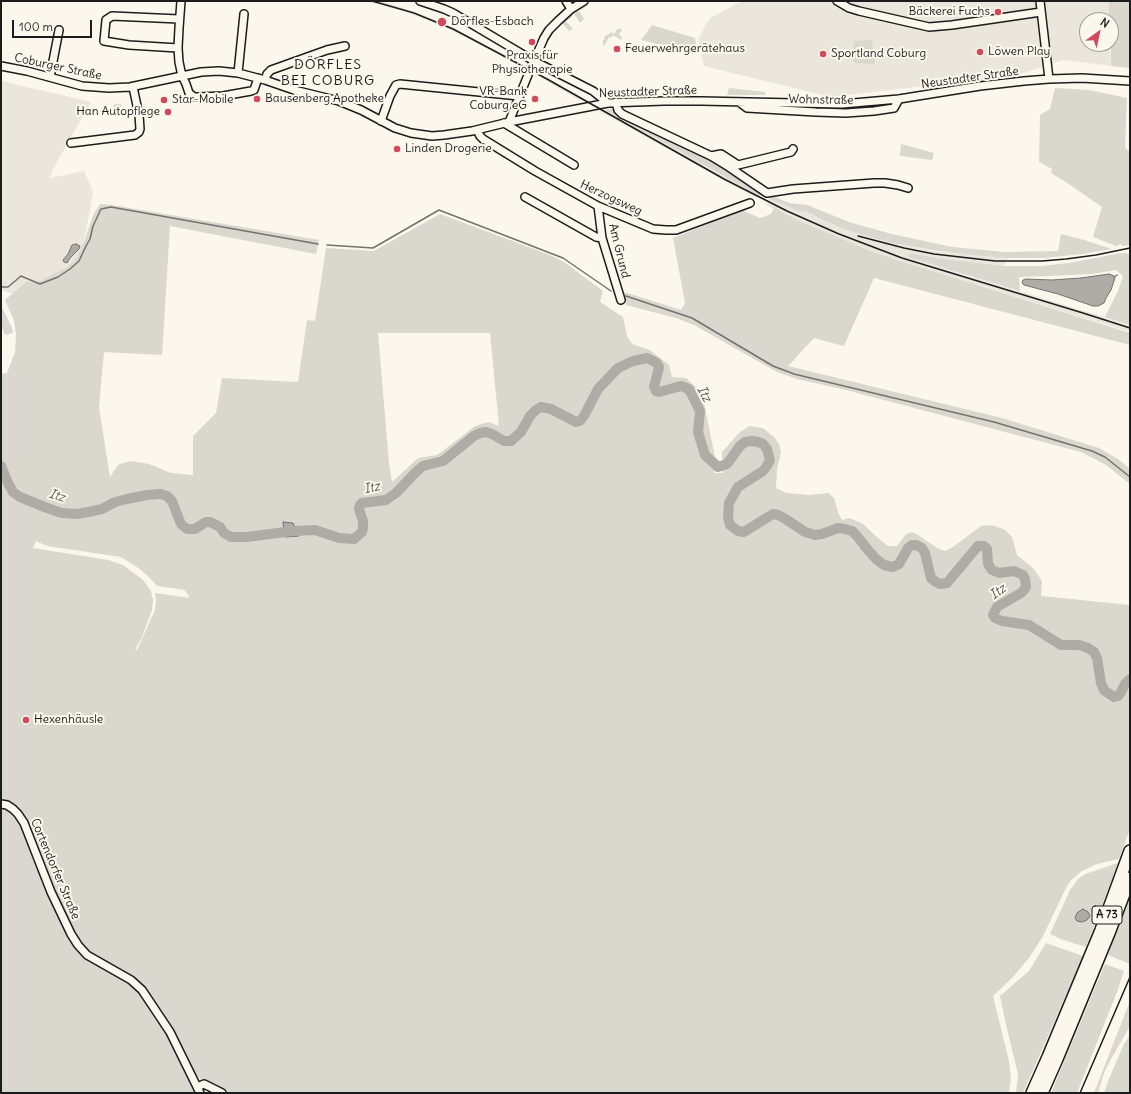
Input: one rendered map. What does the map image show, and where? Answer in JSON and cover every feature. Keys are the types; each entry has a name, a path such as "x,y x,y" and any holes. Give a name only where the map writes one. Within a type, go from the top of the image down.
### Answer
{"highway":[{"name":"A 73","path":"1042,1093 1085,979 1130,851"},
{"name":"A 73","path":"1032,1093 1130,878"}],"street":[{"path":"181,1 178,48 182,76 188,93 194,97 223,96 254,90 271,70 327,50 345,46"},
{"path":"420,1 453,13 534,61 593,91 608,103"},
{"path":"566,1 571,9"},
{"path":"574,165 506,123 549,30 571,9 584,1"},
{"path":"837,1 854,10 929,26 952,25 1041,12"},
{"path":"1040,1 1049,79"},
{"path":"238,73 244,14"},
{"path":"178,48 129,45 104,41 106,20 112,16 179,19"},
{"path":"50,77 59,30"},
{"name":"Coburger Straße","path":"1,66 27,71 82,86 109,88 134,86"},
{"name":"Neustadter Straße","path":"134,86 202,72 219,71 238,73 262,79 294,90 339,101 395,128 411,133 432,136 477,130 616,102 701,101 842,104 900,99 980,86 1049,79 1094,78 1130,81"},
{"path":"381,121 390,96 396,86 400,84 519,96"},
{"path":"71,143 135,135 139,132 139,115 134,86"},
{"path":"616,102 618,110 625,116 711,156 767,194 793,189 874,183 885,183 908,188"},
{"name":"Herzogsweg","path":"477,130 483,139 535,171 598,206 654,229 676,230 750,202"},
{"path":"711,156 721,154 738,165 790,152 793,149"},
{"path":"525,197 596,238 602,238"},
{"name":"Am Grund","path":"598,206 602,238 621,300"},
{"name":"Cortendorfer Straße","path":"1,804 7,805 13,809 24,823 51,892 71,934 78,945 87,955 131,980 142,990 170,1032 198,1090"},
{"path":"198,1090 204,1084 222,1093"}],"shaded area":[{"path":"364,1 378,1 398,6 448,25 528,67 527,71 495,52 437,24 401,10"},
{"path":"742,1 1109,1 1109,12 1079,12 1079,52 1110,52 1111,66 1063,60 1014,76 830,97 704,66 698,39 710,18"},
{"path":"1109,1 1130,1 1130,68 1111,66 1111,52 1119,52 1119,12 1109,12"},
{"path":"586,3 588,5 579,11 584,19 580,23 573,12"},
{"path":"570,13 573,16 566,21 573,29 569,31 561,22"},
{"path":"652,25 695,38 698,54 641,40"},
{"path":"620,28 622,31 619,33 622,38 621,40 613,35 611,38 609,37 604,46 604,37 612,32 613,34"},
{"path":"872,40 875,64 855,63 853,60 854,41"},
{"path":"534,71 586,100 581,101 533,73"},
{"path":"1,81 91,102 53,169 50,178 84,171 93,192 84,242 75,260 58,272 29,299 1,290"},
{"path":"729,88 765,92 765,95 727,95"},
{"path":"1055,88 1089,90 1127,98 1125,147 1130,153 1130,245 1122,246 1121,244 1116,246 1093,237 1102,207 1051,173 1052,169 1039,162 1040,115 1050,109"},
{"path":"115,104 121,104 122,112 113,112 113,107"},
{"path":"612,109 623,117 709,157 764,193 760,196 605,110"},
{"path":"605,110 760,196 756,198 599,111"},
{"path":"901,144 934,153 932,160 900,156"},
{"path":"773,196 789,203 807,205 852,223 892,234 952,247 1005,252 1058,251 1061,234 1112,249 1044,258 1008,258 932,250 892,243 846,230 806,211 800,212 768,198"},
{"path":"768,198 806,211 846,230 892,243 932,251 1008,258 1004,266 909,253 908,257 1130,325 1130,332 937,273 871,251 766,205 770,202"},
{"path":"100,204 112,205 319,240 316,254 170,226 162,355 104,352 99,407 110,477 118,465 130,461 149,464 171,473 193,475 193,436 216,413 222,378 298,382 307,320 315,321 326,248 374,251 440,214 550,255 564,262 603,291 600,302 623,317 627,336 632,344 650,350 669,365 672,377 686,378 698,389 704,403 715,457 714,473 723,473 722,452 740,432 750,426 763,428 774,437 779,444 781,453 777,469 776,488 786,493 809,495 829,493 834,498 842,520 850,518 863,524 888,546 897,546 906,534 912,532 937,548 945,551 953,547 981,526 995,526 1005,530 1012,537 1017,555 1033,568 1042,581 1041,596 1130,605 1130,829 1119,859 1097,864 1082,871 1071,880 1043,936 1029,958 1012,978 993,996 1009,1061 1011,1078 1009,1093 225,1093 204,1082 197,1076 179,1039 145,987 126,972 94,955 81,943 54,891 27,821 21,811 15,806 9,802 1,800 1,374 7,373 15,352 16,334 14,321 5,300 26,282 40,281 67,267 75,260 84,242 93,215","holes":["378,333 490,333 499,426 489,422 475,426 437,455 418,458 392,482 389,463","36,541 47,546 121,557 137,567 157,586 185,590 190,598 155,593 155,610 137,650 135,650 142,637 152,610 153,600 151,591 143,580 123,565 108,560 33,548"]},
{"path":"774,208 795,219 871,251 1130,333 1130,345 874,278 844,346 814,338 788,366 1002,418 1099,448 1118,459 1130,469 1130,484 1106,465 1081,452 846,390 797,379 777,372 694,325 676,318 626,305 624,292 681,310 685,303 673,238 742,210 760,218 771,214"},
{"path":"76,244 80,246 79,249 67,263 64,262 63,260 68,254 72,245"},
{"path":"909,253 1004,266 1042,266 1126,253 1130,255 1130,325 1105,317 1118,291 1123,276 1116,270 1092,274 1019,277 1020,291 908,257"},
{"path":"1109,274 1115,278 1111,290 1104,303 1098,306 1093,306 1058,294 1024,285 1022,283 1023,280 1026,279 1052,280"},
{"path":"1,305 13,333 5,335 1,325"},
{"path":"283,522 293,523 299,536 285,537"},
{"path":"1,807 6,808 16,816 21,824 76,947 135,986 140,992 173,1042 197,1093 1,1093"},
{"path":"1118,863 1086,947 1060,939 1050,934 1070,890 1078,879 1085,874"},
{"path":"1130,894 1130,964 1108,955"},
{"path":"1083,909 1088,912 1090,916 1087,920 1082,922 1077,921 1075,918 1077,913"},
{"path":"1046,943 1083,956 1023,1093 1016,1093 1018,1074 1000,996 1029,971"},
{"path":"1105,964 1124,971 1077,1093 1051,1093"},
{"path":"1130,1001 1130,1026 1104,1073 1098,1093 1094,1093"},
{"path":"1130,1035 1130,1093 1104,1093 1124,1044"}],"waterway":[{"path":"1,287 8,287 21,276 40,284 58,277 70,269 79,261 90,239 93,226 101,209 111,207 318,244"},
{"path":"327,245 373,248 439,210 563,258 611,291"},
{"path":"626,296 692,318 773,366 794,374 994,422 1092,451 1105,457 1130,477"},
{"name":"Itz","path":"1,466 13,492 20,497 62,513 77,514 88,512 102,509 115,502 127,499 161,494 167,496 172,501 181,524 187,529 195,529 206,522 210,522 220,527 224,533 231,537 247,537 293,531 315,530 339,538 354,539 362,532 363,528 363,521 359,509 362,503 386,500 396,493 423,466 443,461 474,436 480,433 486,432 504,441 511,441 521,432 530,416 541,407 551,409 576,422 580,421 598,389 618,368 633,361 647,358 657,363 659,367 654,387 656,391 659,392 681,386 689,389 700,411 698,432 705,455 718,467 727,464 740,446 745,442 758,442 763,444 767,449 770,460 767,466 763,471 738,487 729,503 728,518 730,525 738,531 744,532 773,514 784,518 805,532 815,535 838,528 845,529 852,531 876,559 884,565 893,567 899,564 908,548 912,545 916,545 922,548 925,553 931,578 940,584 947,583 978,546 984,546 987,549 988,564 992,570 999,573 1014,571 1023,575 1025,579 1026,587 1024,590 997,607 993,615 995,618 1002,621 1029,625 1061,645 1079,645 1088,648 1094,652 1097,658 1101,683 1104,690 1114,697 1118,696 1125,684 1130,679"}],"railway":[{"path":"372,1 414,13 453,29 547,79 724,179 787,211 839,234 902,258 1130,328"},
{"path":"858,236 934,254 995,261 1042,261 1066,259 1130,248"},
{"path":"1080,1093 1130,977"}],"place":[{"name":"Bäckerei Fuchs","path":"998,12"},
{"name":"Dörfles-Esbach","path":"442,22"},
{"name":"Praxis für Physiotherapie","path":"532,42"},
{"name":"Feuerwehrgerätehaus","path":"617,49"},
{"name":"Löwen Play","path":"980,52"},
{"name":"Sportland Coburg","path":"823,54"},
{"name":"Bausenberg Apotheke","path":"257,99"},
{"name":"VR-Bank Coburg eG","path":"535,99"},
{"name":"Star-Mobile","path":"164,100"},
{"name":"Han Autopflege","path":"168,112"},
{"name":"Linden Drogerie","path":"397,149"},
{"name":"Hexenhäusle","path":"26,720"}],"district":[{"name":"DÖRFLES BEI COBURG","path":"328,74"}]}
